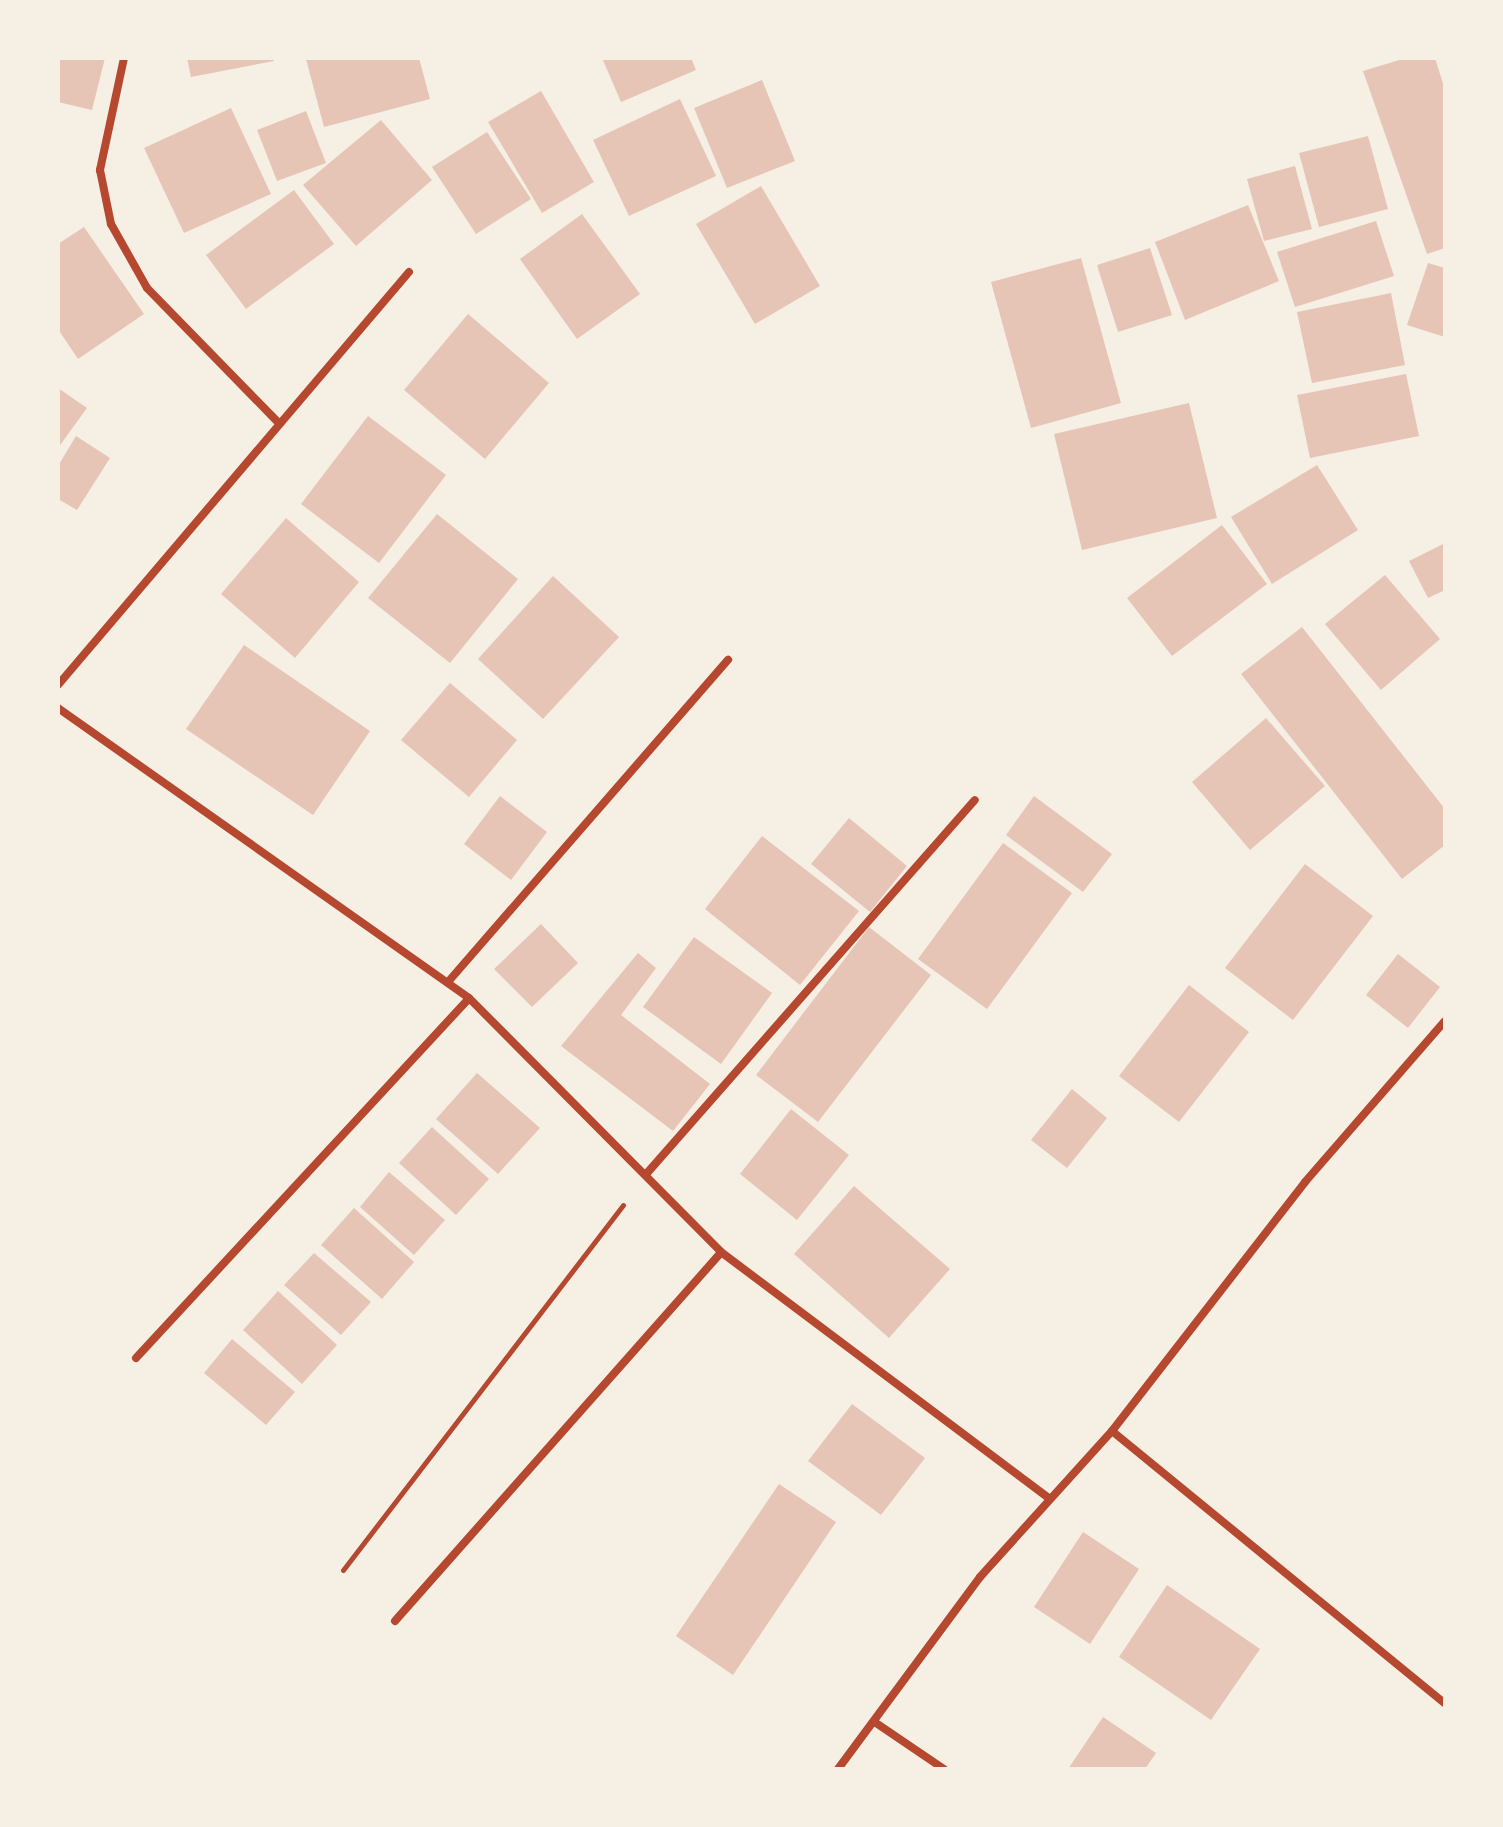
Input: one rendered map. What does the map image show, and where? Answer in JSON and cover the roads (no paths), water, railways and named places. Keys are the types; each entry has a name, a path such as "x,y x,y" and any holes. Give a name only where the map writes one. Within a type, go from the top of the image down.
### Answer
{"street":[{"path":"124,58 100,170 111,224 147,288 277,421"},
{"path":"58,685 277,421 409,272"},
{"path":"448,982 728,660"},
{"path":"58,708 469,998 648,1172 721,1252 1050,1499"},
{"path":"648,1172 975,800"},
{"path":"136,1358 469,998"},
{"path":"838,1769 876,1723 980,1577 1112,1431 1305,1182 1445,1021"},
{"path":"395,1621 721,1252"},
{"path":"1112,1431 1445,1704"},
{"path":"876,1723 944,1769"}]}
